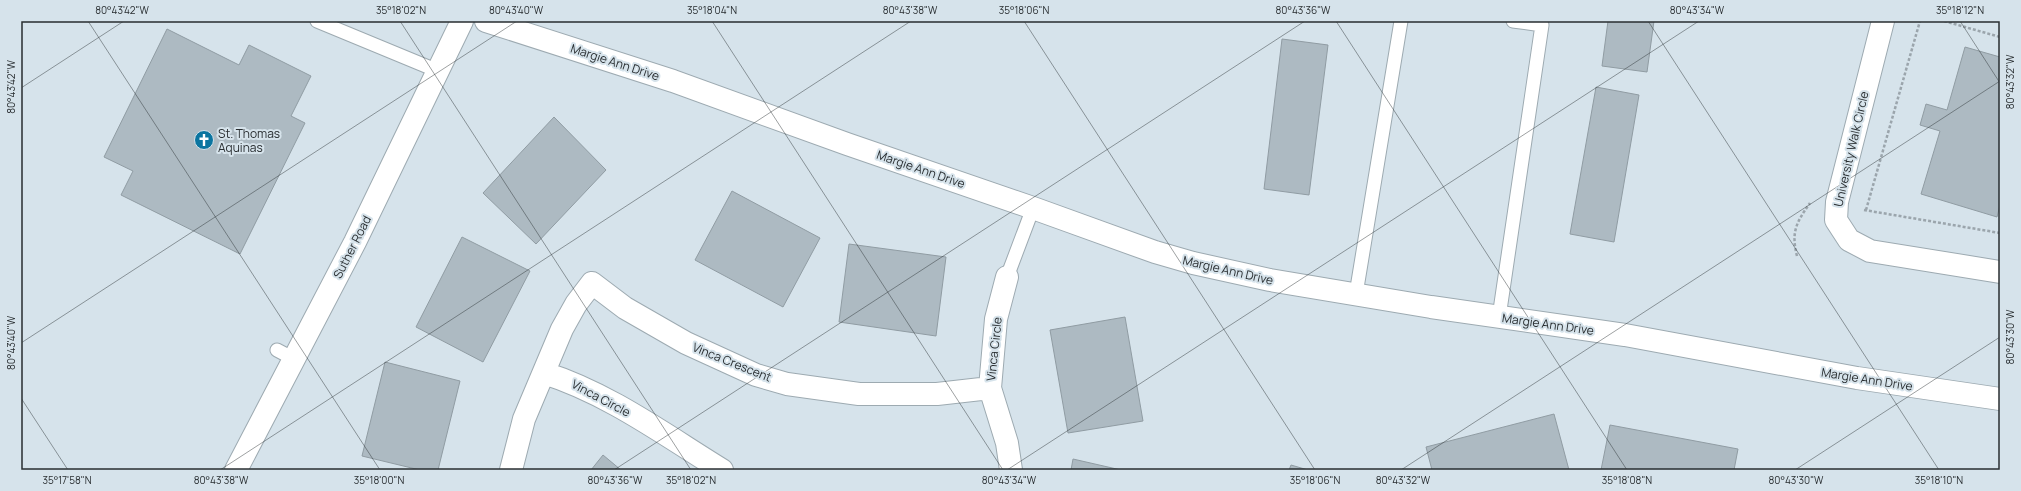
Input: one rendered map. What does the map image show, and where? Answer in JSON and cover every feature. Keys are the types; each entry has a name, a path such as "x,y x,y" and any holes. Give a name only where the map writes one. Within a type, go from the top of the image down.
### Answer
{"street":[{"name":"Suther Road","path":"236,470 286,355 362,228 462,21"},
{"name":"Margie Ann Drive","path":"486,21 673,80 847,144 1155,252 1193,263 1270,280 1500,317 1625,335 1857,378 2000,399"},
{"name":"University Walk Circle","path":"1883,21 1837,202 1836,220 1849,240 1870,250 2000,272"},
{"name":"Vinca Circle","path":"1008,277 996,319 990,388 1006,443 1012,470"},
{"name":"Vinca Crescent","path":"544,373 562,330 576,304 592,283 625,308 686,343 756,374 787,384 859,394 937,394 990,388"},
{"name":"Vinca Circle","path":"544,373 573,382 642,420 722,470"},
{"path":"511,470 524,419 544,373"}],"lane":[{"path":"317,21 438,71"},
{"path":"1356,294 1401,21"},
{"path":"1500,317 1542,25 1513,21"},
{"name":"Vinca Circle","path":"1008,277 1033,208"}],"path":[{"path":"1866,210 1920,21"},
{"path":"1944,21 2000,37"},
{"path":"1797,256 1794,240 1796,228 1803,212 1814,198"},
{"path":"1859,209 2000,233"}],"building":[{"path":"1608,21 1654,21 1647,72 1602,66"},
{"name":"St. Thomas Aquinas","path":"167,29 239,65 249,45 311,76 291,116 305,123 240,254 121,195 133,171 104,157"},
{"path":"1282,39 1328,45 1309,195 1264,189"},
{"path":"1965,47 2000,57 2000,205 1997,217 1921,194 1940,131 1920,125 1926,104 1947,110"},
{"path":"1596,87 1639,95 1614,242 1570,234"},
{"path":"554,117 606,170 536,244 483,193"},
{"path":"732,191 820,238 783,307 695,260"},
{"path":"462,237 530,271 483,362 416,327"},
{"path":"849,244 946,257 936,336 839,322"},
{"path":"1125,317 1143,421 1068,433 1050,330"},
{"path":"385,362 460,381 438,470 420,470 362,456"},
{"path":"1554,414 1569,470 1432,470 1426,447"},
{"path":"1610,425 1738,449 1734,470 1601,470"},
{"path":"603,455 621,470 591,470"},
{"path":"1073,459 1121,470 1071,470"},
{"path":"1291,465 1308,470 1289,470"}],"place":[{"name":"St. Thomas Aquinas","path":"204,140"}]}
